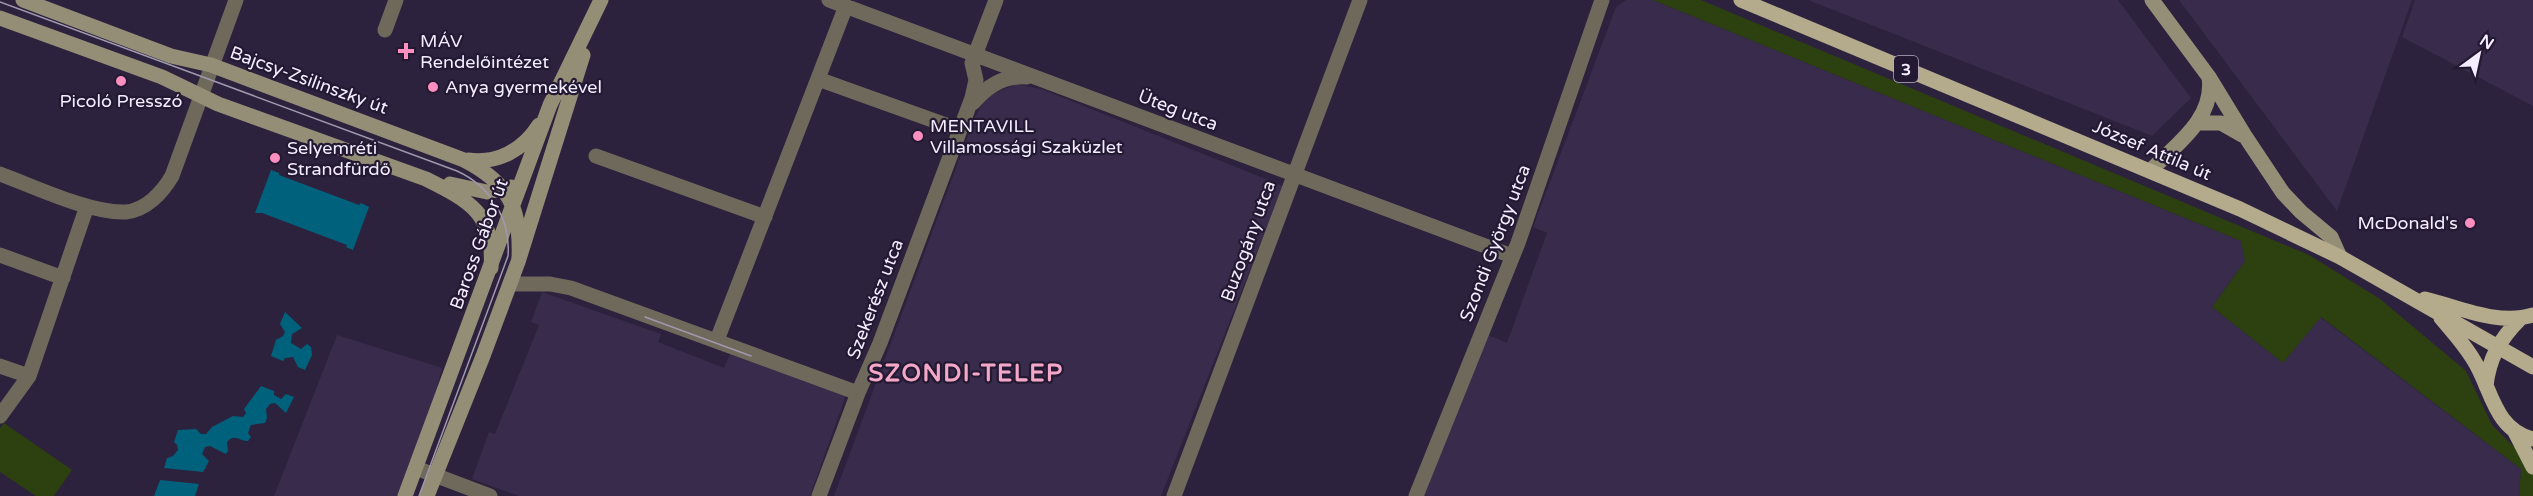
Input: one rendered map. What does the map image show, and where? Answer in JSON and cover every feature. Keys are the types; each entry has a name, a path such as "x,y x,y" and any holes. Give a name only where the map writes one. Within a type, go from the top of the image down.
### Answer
{"main road":[{"name":"József Attila út","path":"1741,0 2151,170 2340,256 2533,367"},
{"path":"2410,295 2497,318 2527,317"},
{"path":"2433,308 2473,358 2497,411 2514,430 2533,467"},
{"path":"2486,386 2491,360 2497,345 2527,317"},
{"path":"2514,430 2533,439"}],"street":[{"name":"Bajcsy-Zsilinszky út","path":"23,0 171,56 211,65 464,160 488,174 505,189 519,227 519,258"},
{"path":"0,174 87,206 107,211 127,212 145,205 163,191 172,176 236,0"},
{"path":"385,30 396,0"},
{"name":"Üteg utca","path":"829,0 1512,256"},
{"name":"Szekerész utca","path":"819,496 858,393 880,343 976,87 972,63 996,0"},
{"name":"Buzogány utca","path":"1174,496 1360,0"},
{"name":"Szondi György utca","path":"1416,496 1512,256 1602,0"},
{"path":"2152,0 2210,77 2245,136 2293,204 2331,237 2340,256"},
{"name":"Baross Gábor út","path":"405,496 549,110 599,5"},
{"name":"Baross Gábor út","path":"427,496 510,284 599,5"},
{"path":"717,340 846,6"},
{"path":"0,18 162,77 199,97 426,179 461,196 482,217 491,239 491,268"},
{"name":"Szekerész utca","path":"966,115 974,102 994,84 1017,76 1042,80"},
{"path":"2151,170 2198,123 2210,95 2210,77"},
{"path":"818,78 960,130"},
{"path":"464,160 489,161 513,152 533,135 549,110"},
{"path":"2198,123 2221,123 2245,136"},
{"path":"426,179 476,191 505,189 531,178 552,154"},
{"path":"596,156 765,217"},
{"path":"0,416 28,376 87,206"},
{"path":"0,255 63,278"},
{"path":"510,284 549,284 571,288 858,393"},
{"path":"0,366 28,376"},
{"path":"416,468 490,496"}],"shaded area":[{"path":"1626,0 1653,0 2241,241 2245,261 2212,307 2283,363 2320,317 2521,469 2519,496 1424,496 1486,334 1507,343 1547,233 1533,227 1616,7"},
{"path":"1808,0 2118,0 2191,98 2152,136"},
{"path":"2179,0 2412,0 2337,211"},
{"path":"2415,0 2533,0 2533,106 2402,37"},
{"path":"1017,84 1041,89 1283,186 1161,496 834,496 975,117 984,101 995,93"},
{"path":"542,292 661,334 658,342 724,368 731,352 846,395 810,496 519,496 472,479 489,432 495,434 539,325 531,322"},
{"path":"337,335 442,368 416,468 405,496 274,496"}],"green space":[{"path":"1653,0 1701,0 2309,255 2380,299 2466,371 2492,425 2513,446 2533,453 2533,496 2519,496 2521,469 2321,317 2283,363 2212,307 2245,261 2241,241"},
{"path":"4,423 72,470 54,496 36,496 0,472 0,428"}],"water":[{"path":"271,170 279,175 369,207 353,250 346,247 347,245 262,213 255,213"},
{"path":"285,312 302,328 292,334 291,343 301,349 307,344 311,347 312,355 305,370 298,367 293,357 285,358 283,361 271,356 276,340 285,332 280,324"},
{"path":"261,386 274,391 274,395 281,399 286,394 294,397 286,413 275,403 270,404 266,409 265,423 251,425 248,433 251,437 248,441 230,439 227,442 226,454 210,446 205,447 202,454 209,461 203,472 164,468 167,458 173,456 178,450 174,442 178,430 196,429 201,434 206,434 212,427 233,416 243,417 246,413 244,409"},
{"path":"160,480 199,484 195,496 154,496"}],"tram line":[{"path":"0,2 457,171 469,177 488,195 496,205 506,229 508,256 419,496"},
{"path":"645,317 751,356"}],"place":[{"name":"MÁV Rendelőintézet","path":"406,51"},
{"name":"Picoló Presszó","path":"121,81"},
{"name":"Anya gyermekével","path":"433,87"},
{"name":"MENTAVILL Villamossági Szaküzlet","path":"918,136"},
{"name":"Selyemréti Strandfürdő","path":"275,158"},
{"name":"McDonald's","path":"2470,223"}],"district":[{"name":"SZONDI-TELEP","path":"966,373"}]}
